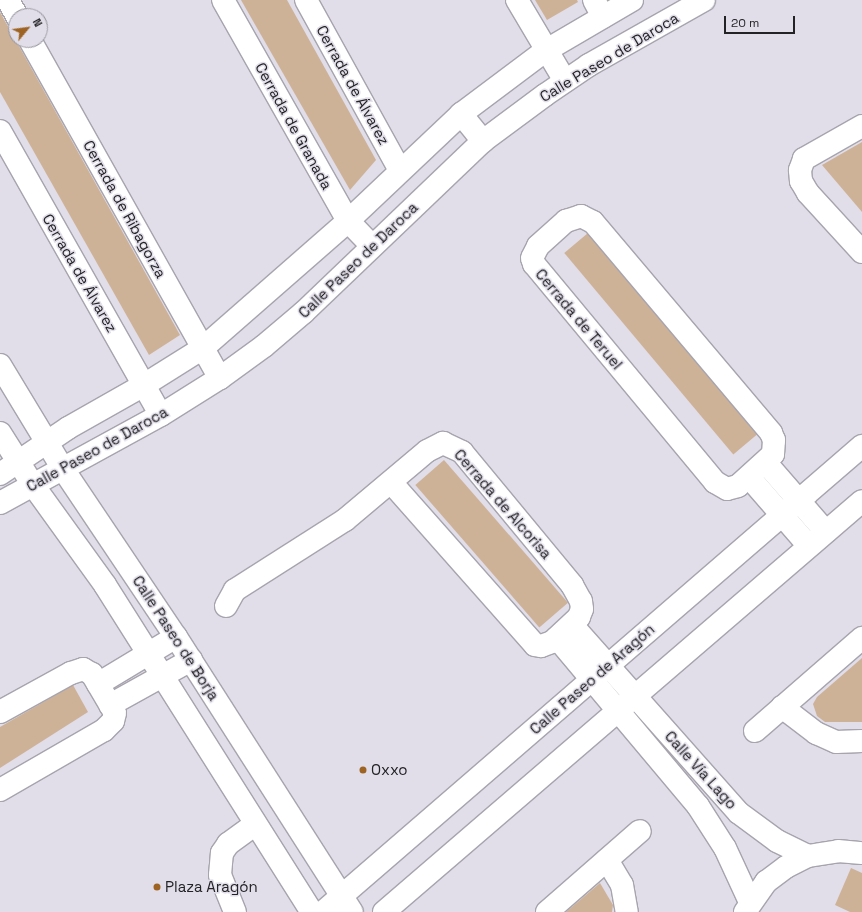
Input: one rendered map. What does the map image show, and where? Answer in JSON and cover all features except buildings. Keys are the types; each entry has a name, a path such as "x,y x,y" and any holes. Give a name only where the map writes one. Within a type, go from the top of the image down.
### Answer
{"street":[{"name":"Cerrada de Granada","path":"223,0 348,221 372,246"},
{"name":"Cerrada de Álvarez","path":"306,0 400,170"},
{"path":"517,0 545,51 565,81"},
{"name":"Calle Paseo de Daroca","path":"0,474 47,442 144,386 203,348 348,221 400,170 461,114 599,9 632,0"},
{"name":"Calle Paseo de Daroca","path":"0,503 161,415 220,378 264,346 304,312 483,142 565,81 704,0"},
{"name":"Cerrada de Ribagorza","path":"34,48 220,378"},
{"path":"461,114 483,142"},
{"path":"862,126 804,159 800,170 801,181 808,193 862,252"},
{"name":"Cerrada de Álvarez","path":"0,131 161,415"},
{"name":"Cerrada de Teruel","path":"581,216 593,222 771,433 775,447 774,454 766,463 733,488 722,488 715,482 534,264 532,258 538,246 566,221 581,216"},
{"name":"Calle Paseo de Borja","path":"0,365 64,469 176,637 347,904"},
{"name":"Calle Paseo de Borja","path":"0,433 33,485 104,585 312,912"},
{"name":"Cerrada de Alcorisa","path":"226,606 235,590 345,520 436,445 443,443 453,446 462,452 578,594 582,609 564,631"},
{"name":"Calle Paseo de Aragón","path":"323,912 347,904 591,680 862,446"},
{"path":"766,463 826,532"},
{"path":"749,477 809,546"},
{"path":"391,482 528,639 541,646 564,631"},
{"path":"384,912 862,500"},
{"path":"564,631 608,665"},
{"path":"564,631 591,680"},
{"path":"98,684 176,637"},
{"path":"755,731 862,638"},
{"path":"110,705 190,660"},
{"name":"Calle Vía Lago","path":"608,665 739,813 777,841 808,856"},
{"path":"0,712 83,669 92,674 114,714 114,718 104,730 0,790"},
{"name":"Calle Vía Lago","path":"591,680 698,806 725,848 748,907"},
{"path":"782,708 816,733 836,742 862,741"},
{"path":"235,912 220,876 222,853 228,844 256,824"},
{"path":"547,912 640,831"},
{"path":"748,907 766,882 786,867 808,856 838,851 862,853"},
{"path":"607,860 622,885 627,912"}],"shaded area":[{"path":"241,0 287,0 376,160 350,190"},
{"path":"535,0 577,0 578,2 547,20"},
{"path":"0,12 8,26 8,48 20,48 180,335 149,355 0,92"},
{"path":"862,142 862,212 822,165"},
{"path":"588,233 757,434 733,454 564,253"},
{"path":"444,460 568,603 539,628 415,485"},
{"path":"862,658 862,722 825,722 817,716 813,704 817,697"},
{"path":"73,685 88,712 0,768 0,727"},
{"path":"851,868 862,873 862,912 850,912 835,905"},
{"path":"600,883 613,905 612,912 566,912"}],"place":[{"name":"Oxxo","path":"363,770"},
{"name":"Plaza Aragón","path":"157,887"}]}
